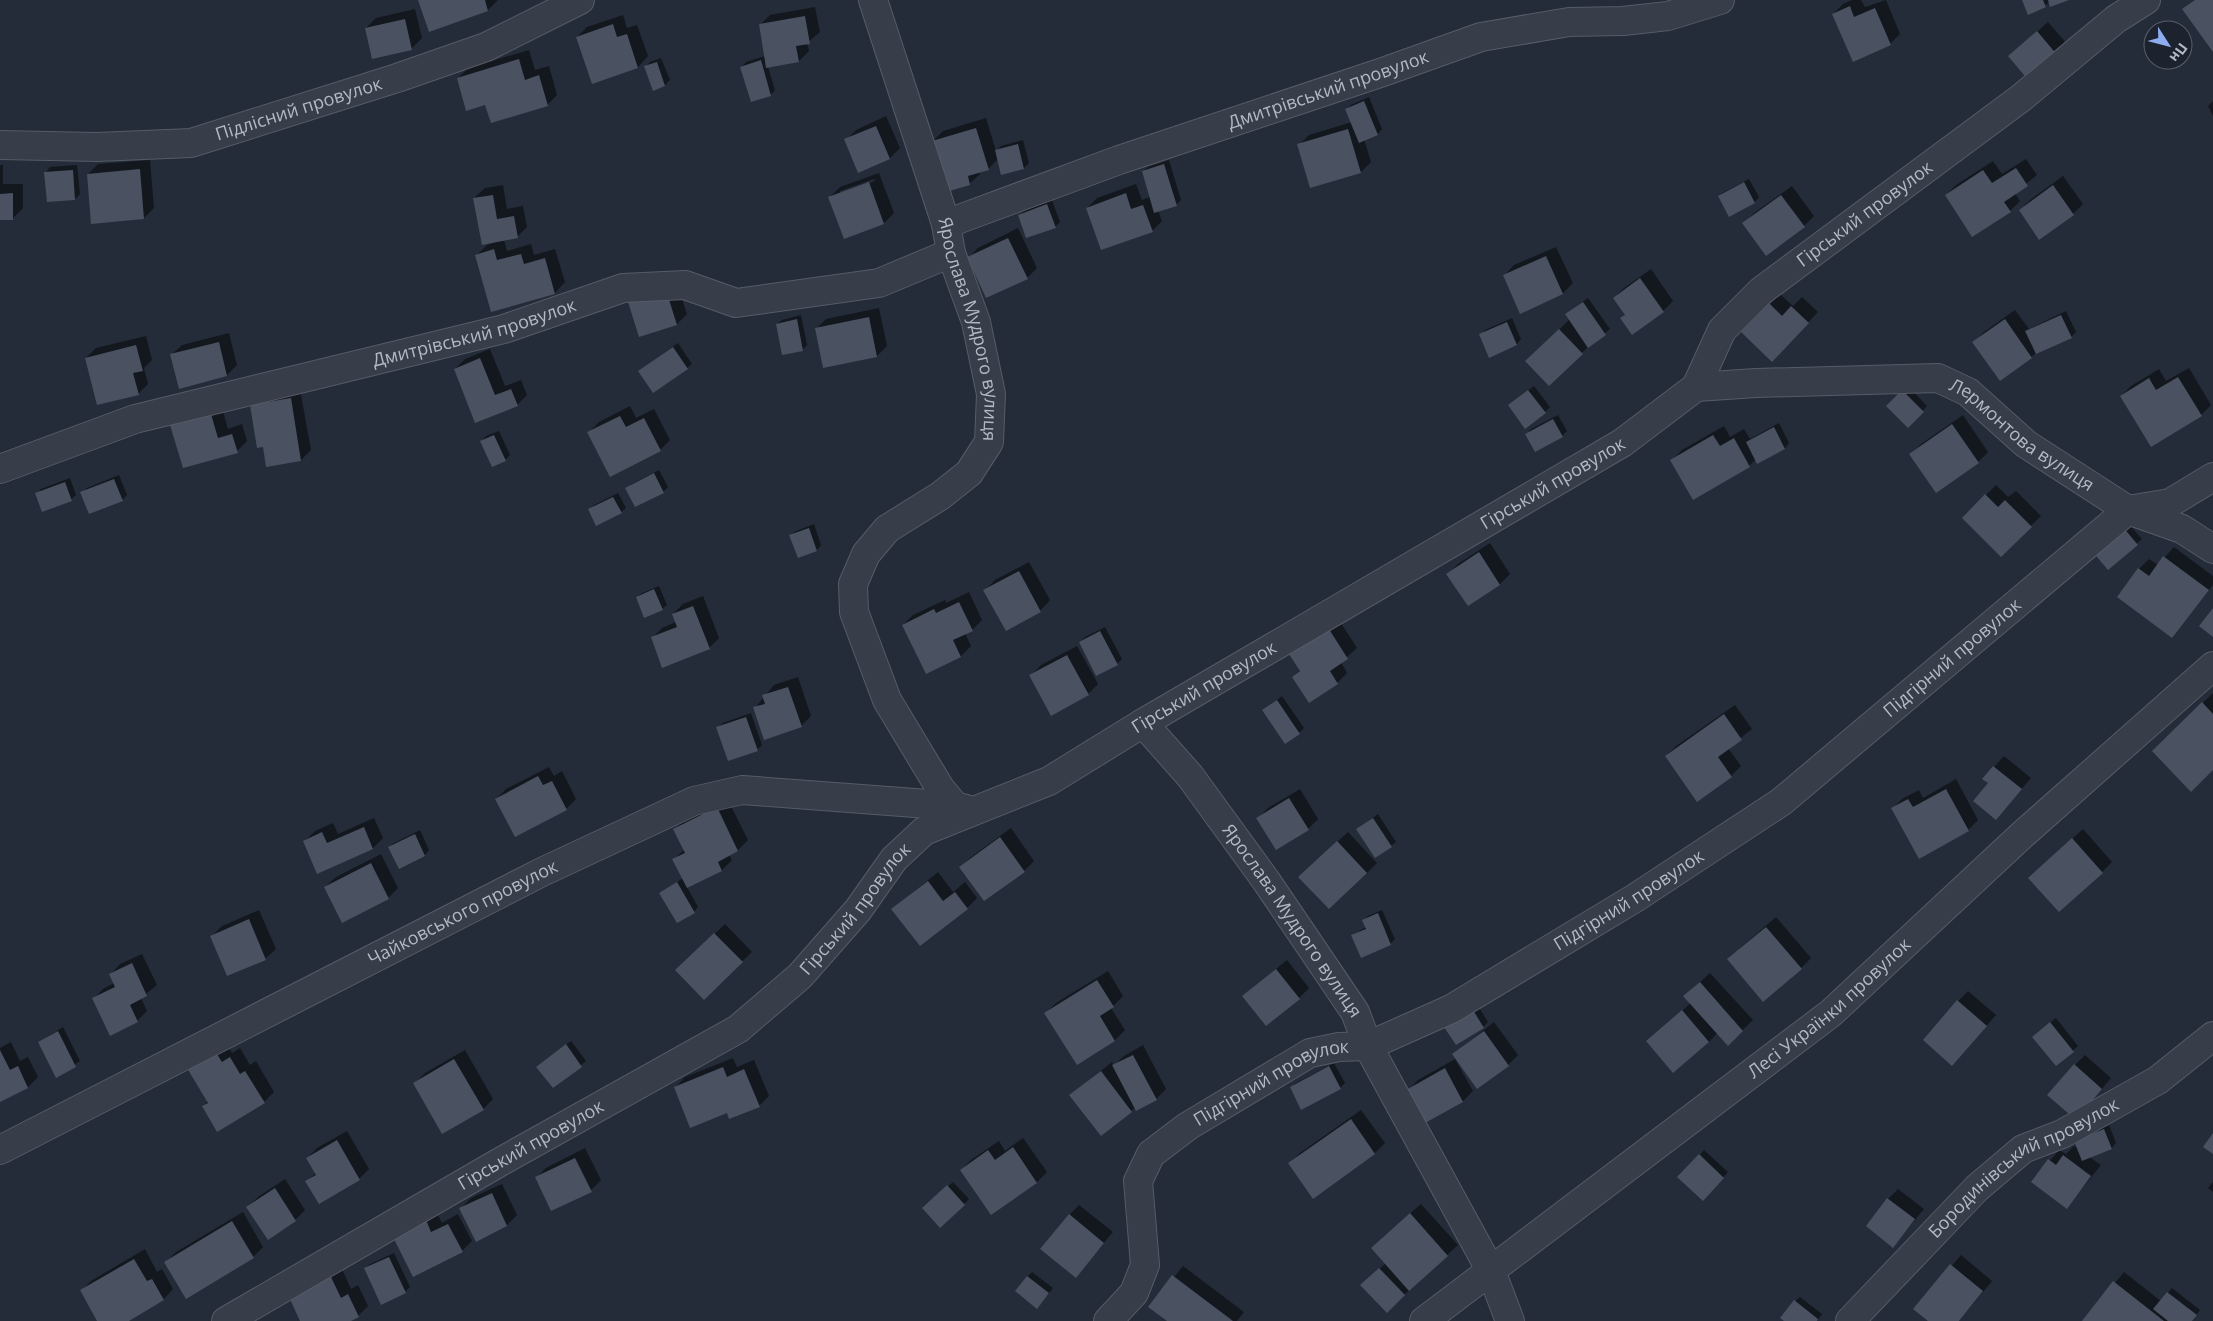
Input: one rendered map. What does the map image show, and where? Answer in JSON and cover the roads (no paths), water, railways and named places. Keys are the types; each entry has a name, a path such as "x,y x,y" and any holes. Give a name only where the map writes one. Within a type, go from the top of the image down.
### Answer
{"street":[{"name":"Підлісний провулок","path":"0,145 97,147 191,143 397,78 486,47 580,0"},
{"name":"Ярослава Мудрого вулиця","path":"873,0 946,224 951,253 976,322 991,394 989,442 969,474 940,496 887,529 866,554 853,584 854,612 887,700 940,788 964,809"},
{"name":"Дмитрівський провулок","path":"946,224 1119,160 1481,37 1570,22 1623,21 1668,16 1720,0"},
{"name":"Гірський провулок","path":"226,1321 500,1162 738,1029 800,976 858,910 894,859 924,832 964,809 1048,781 1143,723 1622,444 1696,387 1722,330 1760,291 2021,98 2116,19 2146,0"},
{"name":"Дмитрівський провулок","path":"0,469 135,419 504,330 624,288 685,285 736,303 879,283 951,253"},
{"name":"Лермонтова вулиця","path":"1696,387 1756,383 1938,378 1968,392 2026,444 2128,510 2182,529 2213,549"},
{"path":"2128,510 2170,503 2213,477"},
{"name":"Підгірний провулок","path":"1108,1321 1134,1293 1144,1265 1138,1181 1151,1154 1188,1126 1310,1053 1339,1047 1368,1046 1451,1009 1635,898 1780,802 2128,510"},
{"name":"Лесі Українки провулок","path":"1424,1321 1831,1013 2022,835 2213,666"},
{"name":"Ярослава Мудрого вулиця","path":"1143,723 1190,776 1267,882 1355,1012 1368,1046 1491,1271 1510,1321"},
{"name":"Чайковського провулок","path":"0,1150 542,872 694,801 742,790 964,809"},
{"name":"Бородинівський провулок","path":"1850,1321 1976,1188 2024,1149 2062,1134 2158,1080 2213,1036"}]}
